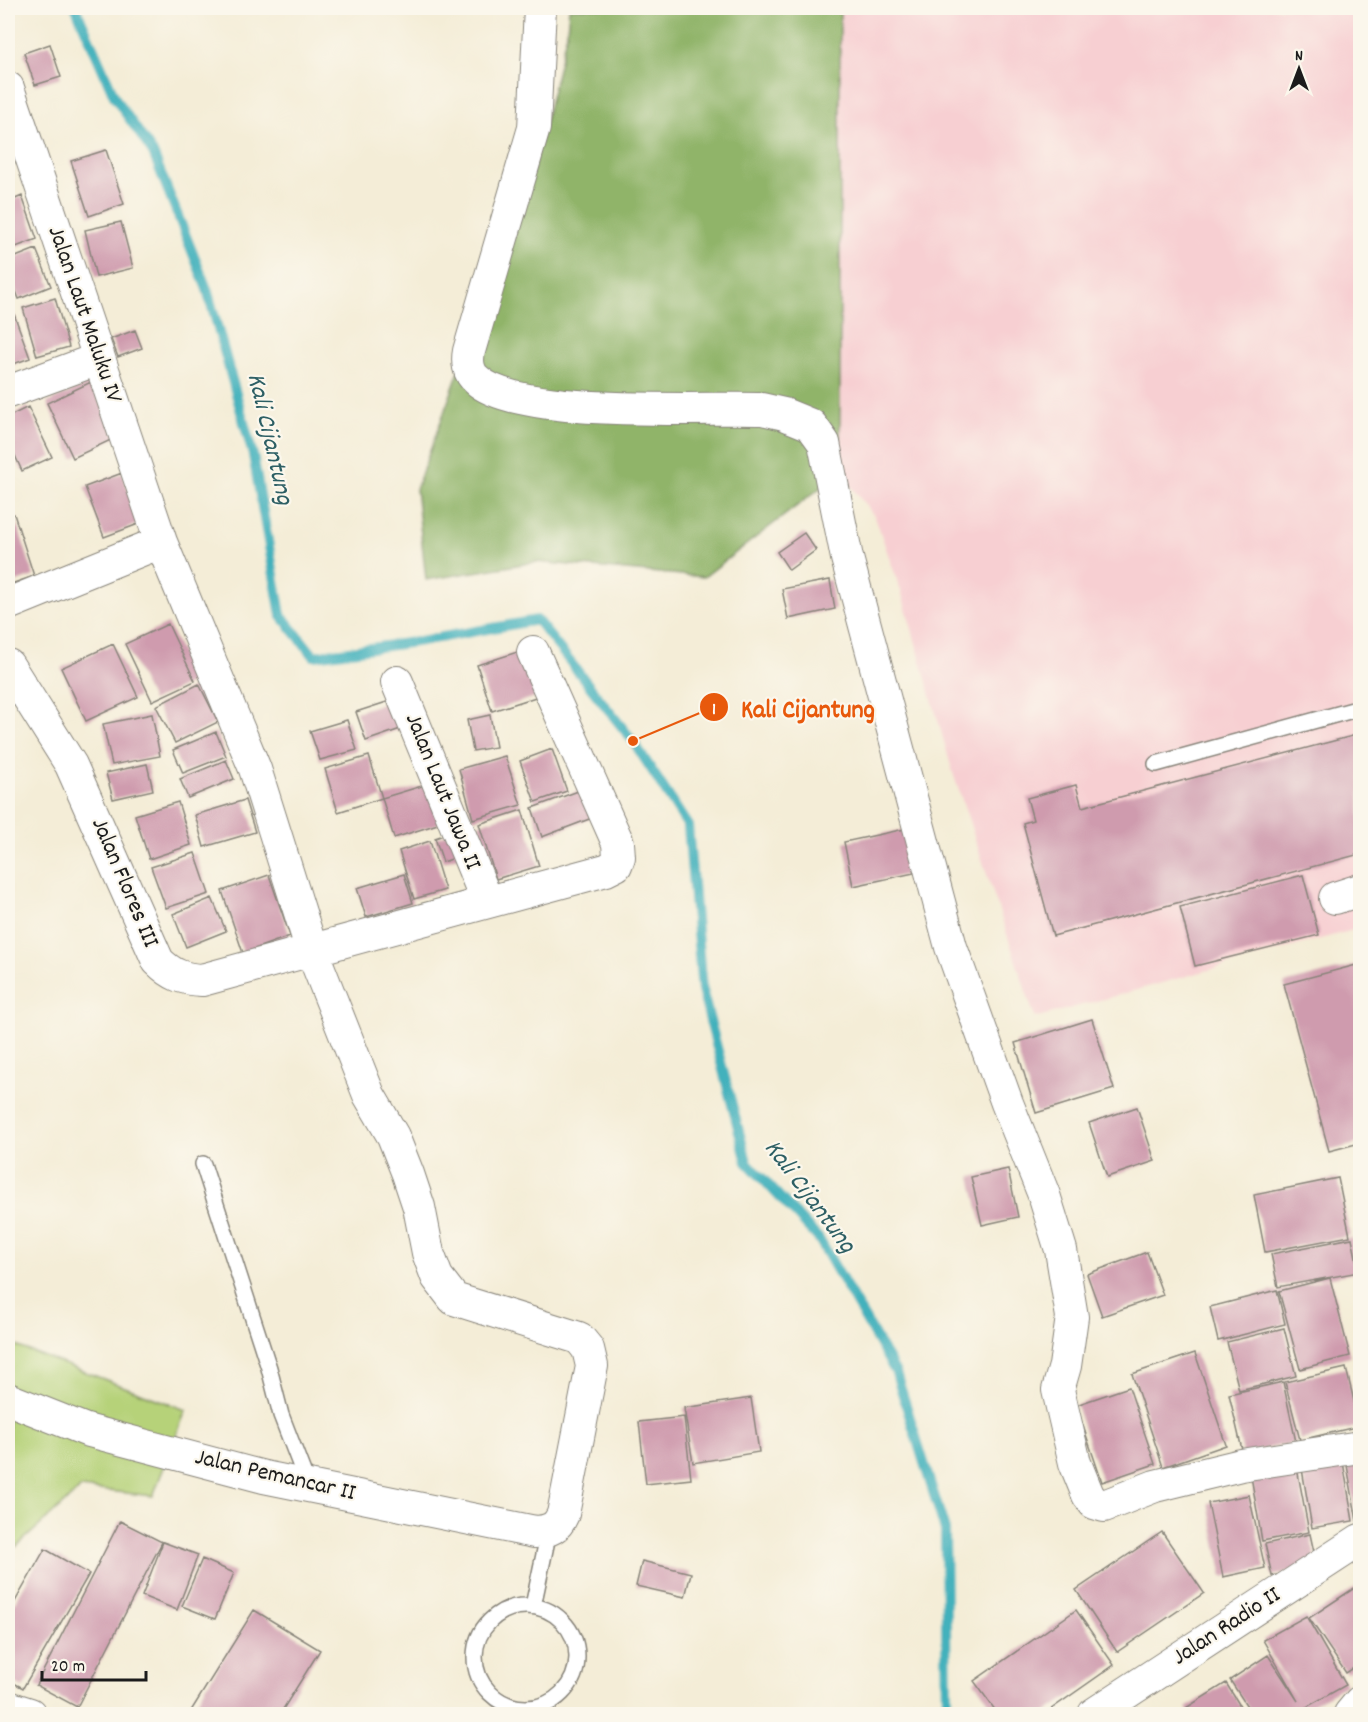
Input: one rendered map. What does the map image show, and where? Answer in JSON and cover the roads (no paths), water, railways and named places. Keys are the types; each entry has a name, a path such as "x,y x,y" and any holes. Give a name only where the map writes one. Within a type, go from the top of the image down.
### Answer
{"street":[{"path":"540,8 534,128 469,351 471,372 475,379 489,388 546,403 583,407 762,410 791,416 811,425 824,443 847,558 951,947 1007,1103 1044,1195 1061,1250 1072,1317 1065,1366 1058,1390 1075,1463 1088,1495 1094,1503 1104,1506 1155,1486 1242,1466 1360,1447"},
{"name":"Jalan Laut Maluku IV","path":"8,88 161,542 255,769 312,951 369,1095 393,1136 408,1174 419,1208 428,1253 438,1277 454,1299 579,1338 588,1349 592,1366 563,1514 559,1524 549,1531"},
{"path":"8,392 98,359"},
{"path":"8,604 161,542"},
{"name":"Jalan Flores III","path":"8,665 71,765 158,961 169,972 183,979 202,980 606,870 616,865 619,857 618,843 533,652"},
{"name":"Jalan Laut Jawa II","path":"397,682 487,901"},
{"name":"Jalan Pemancar II","path":"8,1399 87,1430 264,1477 526,1530 549,1531"},
{"name":"Jalan Radio II","path":"1094,1714 1360,1539"},
{"path":"1350,1714 1360,1702"},
{"path":"8,1707 30,1714"}],"lane":[{"path":"1156,764 1360,708"},
{"path":"203,1164 269,1368 281,1415 308,1485"},
{"path":"533,1606 549,1531"},
{"path":"533,1606 560,1617 576,1641 576,1671 561,1696 534,1708 505,1704 483,1685 475,1657 483,1629 504,1610 533,1606"}],"waterway":[{"name":"Kali Cijantung","path":"76,8 115,98 153,153 207,289 253,455 281,615 314,656 415,642 537,620 633,741 688,826 702,990 747,1162 819,1239 896,1373 945,1530 947,1714"}],"place":[{"name":"Kali Cijantung","path":"633,741"}]}
